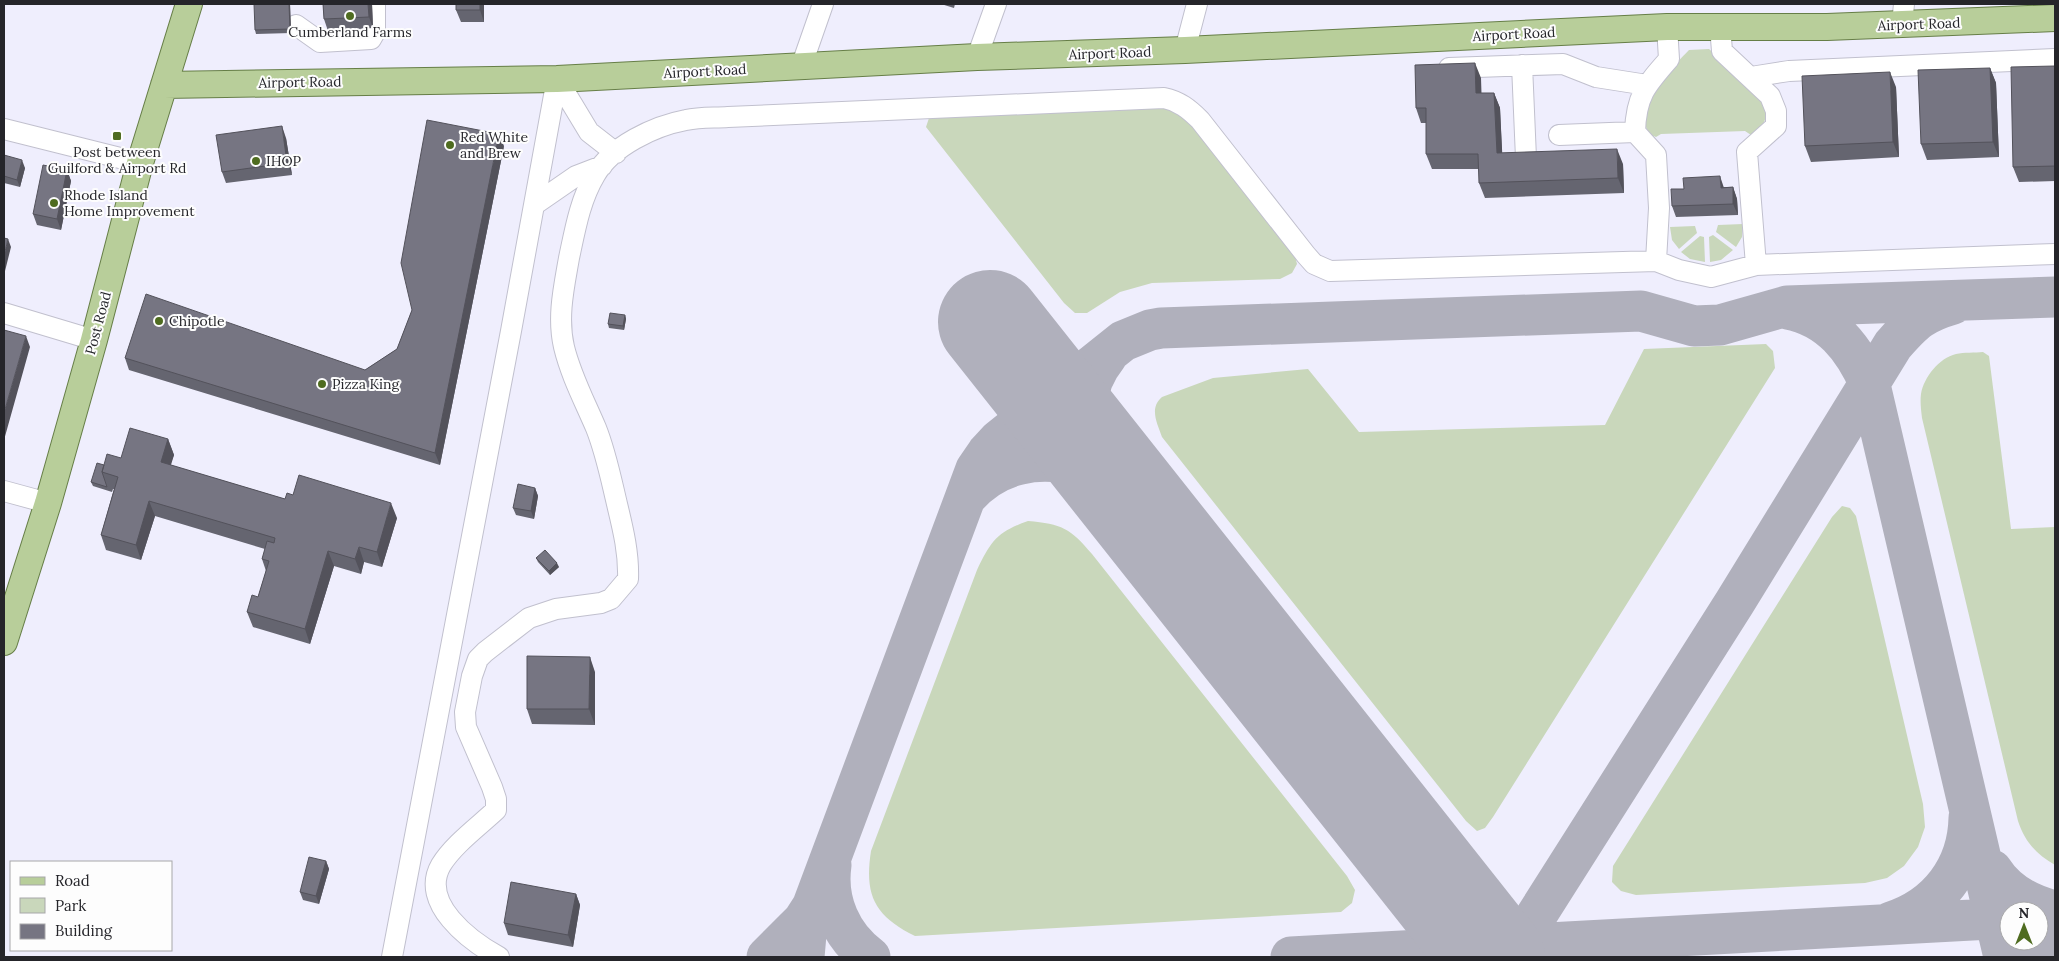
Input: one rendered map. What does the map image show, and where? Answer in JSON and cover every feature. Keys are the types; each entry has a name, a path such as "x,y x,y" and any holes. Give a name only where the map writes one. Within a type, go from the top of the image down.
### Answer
{"main road":[{"name":"Post Road","path":"4,642 48,503 94,340 140,163 189,4"},
{"name":"Airport Road","path":"164,85 557,79 977,57 1185,50 1668,27 1827,27 1903,14 2055,18"}],"street":[{"path":"296,25 320,42 371,39 375,32 375,4"},
{"path":"801,67 824,4"},
{"path":"977,57 996,4"},
{"path":"1185,50 1197,4"},
{"path":"1720,26 1722,51 1770,96 1776,111 1776,126 1747,152 1756,265"},
{"path":"1656,261 1659,208 1656,155 1635,132 1638,102 1647,85 1669,59 1668,27"},
{"path":"1751,77 1789,71 2055,58"},
{"path":"1429,69 1563,64 1596,77 1647,85"},
{"path":"1522,65 1526,158"},
{"path":"557,79 589,132 609,160"},
{"path":"392,957 557,79"},
{"path":"499,957 476,942 453,922 441,906 436,892 441,865 496,810 496,800 492,787 466,727 465,712 472,676 481,656 529,618 556,609 601,603 610,599 628,579 628,552 605,453 564,348 561,320 563,292 581,207 591,182 609,160 631,142 660,127 687,120 1164,98 1174,100 1192,112 1314,264 1330,271 1350,272 1656,261 1679,270 1711,278 1756,265 2055,254"},
{"path":"4,129 140,163"},
{"path":"1559,135 1635,132"},
{"path":"534,205 576,176 609,160"},
{"path":"4,313 94,340"},
{"path":"4,491 48,503"}],"green space":[{"path":"1709,49 1760,95 1766,112 1762,127 1754,137 1745,131 1661,134 1656,137 1651,135 1645,125 1645,114 1655,90 1689,50"},
{"path":"1166,108 1186,118 1295,256 1297,264 1292,273 1280,279 1152,283 1120,292 1087,313 1075,313 1064,303 926,127 929,118"},
{"path":"1743,224 1742,237 1736,247 1716,232 1718,225"},
{"path":"1695,226 1697,233 1679,249 1672,240 1670,227"},
{"path":"1713,235 1733,250 1721,260 1710,262 1709,237"},
{"path":"1700,236 1704,237 1705,262 1690,259 1681,252"},
{"path":"1766,344 1773,351 1775,368 1493,817 1485,828 1477,831 1466,821 1162,437 1155,416 1156,406 1162,397 1213,378 1308,369 1359,432 1605,425 1644,349"},
{"path":"1983,352 1989,356 2011,529 2055,527 2055,865 2032,847 2018,821 1922,418 1921,394 1925,381 1933,369 1950,356 1962,353"},
{"path":"1842,506 1850,508 1856,516 1923,804 1925,827 1918,847 1904,866 1887,878 1865,883 1636,895 1621,891 1612,882 1613,866 1832,517"},
{"path":"1028,521 1049,524 1065,529 1078,538 1092,554 1347,876 1355,890 1352,903 1341,912 915,936 890,921 882,912 875,903 871,892 869,867 871,851 977,570 996,539 1009,529"}],"building":[{"name":"Cumberland Farms","path":"254,4 289,4 290,29 255,30"},
{"path":"323,4 368,4 369,17 324,19"},
{"path":"456,4 480,4 480,10 456,10"},
{"path":"1475,63 1476,93 1494,93 1497,153 1617,149 1618,178 1479,183 1478,154 1426,154 1426,108 1416,108 1415,65"},
{"path":"2055,66 2055,166 2013,167 2011,67"},
{"path":"1990,68 1993,142 1921,144 1918,70"},
{"path":"1890,72 1893,142 1805,146 1802,76"},
{"path":"427,120 499,134 435,453 125,358 146,294 365,370 397,349 412,310 401,263"},
{"name":"IHOP","path":"282,126 287,163 222,172 216,135"},
{"path":"4,155 22,160 17,180 4,176"},
{"path":"43,165 67,170 57,219 33,214"},
{"path":"1720,176 1721,188 1733,187 1733,204 1672,206 1671,189 1684,189 1683,178"},
{"path":"4,238 8,239 4,256"},
{"path":"610,313 625,315 623,326 608,324"},
{"path":"4,330 26,336 4,413"},
{"path":"130,428 168,439 161,462 285,499 287,493 293,495 299,475 391,503 377,552 359,547 355,559 328,551 305,629 247,612 252,595 258,597 269,561 262,559 267,541 274,543 275,538 149,501 136,545 101,535 118,477 102,472 107,454 121,458"},
{"path":"97,463 104,465 102,472 107,487 91,482"},
{"path":"518,484 535,488 531,511 513,508"},
{"path":"545,550 557,563 549,571 536,558"},
{"path":"527,656 590,657 589,709 527,709"},
{"path":"309,857 326,861 316,896 300,892"},
{"path":"511,882 576,894 568,935 504,923"}],"taxiway":[{"path":"804,957 807,923 813,905 976,469 999,440 1123,341 1150,330 1161,328 1641,311 1694,326 1720,325 1787,306 2055,297"},
{"path":"1510,957 1735,602 1893,345 1919,319 1953,304"},
{"path":"1788,309 1816,319 1839,336 1864,371 1870,385 2004,957"},
{"path":"1099,460 1090,432 1087,407 1088,394 1092,382 1107,356"},
{"path":"967,496 991,476 1020,464 1035,462 1050,461 1081,467 1119,485"},
{"path":"1891,922 1923,906 1936,896 1947,883 1963,853 1969,818"},
{"path":"831,865 831,892 838,917 851,939 870,957"},
{"path":"1992,870 2011,891 2028,901 2055,911"},
{"path":"767,957 803,921 812,907"},
{"path":"1291,957 1999,919"},
{"path":"2041,957 2055,940"}],"runway":[{"path":"990,322 1493,957"}],"place":[{"name":"Cumberland Farms","path":"350,16"},
{"name":"Post between Guilford & Airport Rd","path":"117,136"},
{"name":"Red White and Brew","path":"450,145"},
{"name":"IHOP","path":"256,161"},
{"name":"Rhode Island Home Improvement","path":"54,203"},
{"name":"Chipotle","path":"159,321"},
{"name":"Pizza King","path":"322,384"}]}
